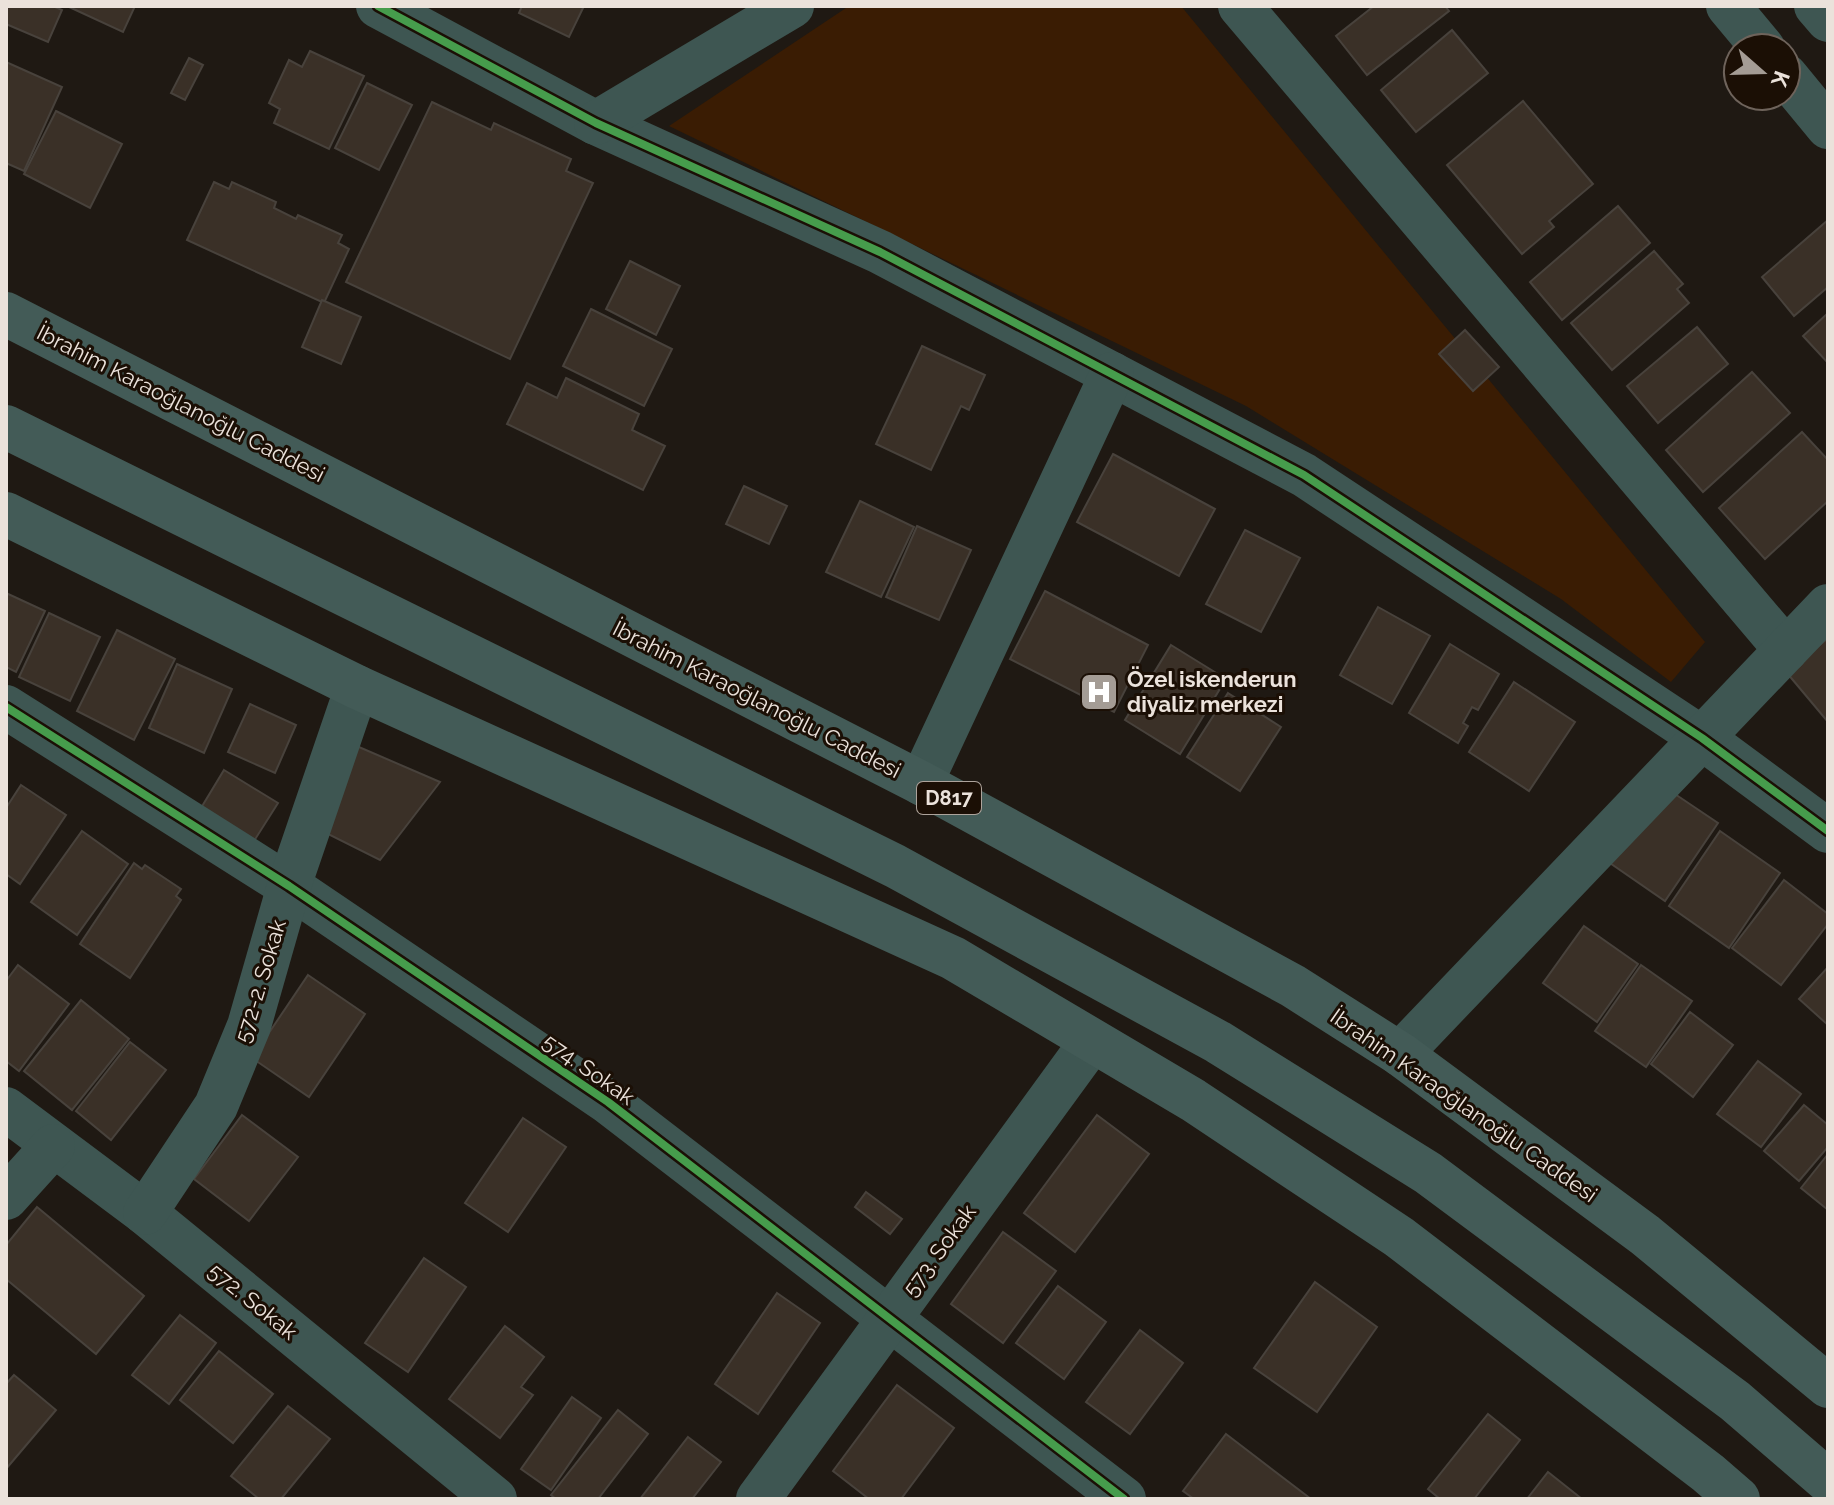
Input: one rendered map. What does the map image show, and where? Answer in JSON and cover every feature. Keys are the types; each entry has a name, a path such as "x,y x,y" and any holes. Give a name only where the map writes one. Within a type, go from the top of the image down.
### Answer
{"highway":[{"name":"İbrahim Karaoğlanoğlu Caddesi","path":"6,314 921,783 1293,986 1400,1054 1645,1235 1828,1386"},
{"path":"6,427 895,866 1218,1042 1428,1173 1735,1401 1828,1481"},
{"path":"6,514 357,687 953,958 1193,1100 1399,1237 1738,1499"}],"street":[{"path":"378,6 596,123 880,252 1304,475 1702,738 1828,831"},
{"path":"596,123 792,6"},
{"path":"1240,6 1786,650"},
{"path":"1728,6 1750,32"},
{"path":"1816,6 1828,20"},
{"path":"1802,95 1828,127"},
{"path":"921,783 1112,374"},
{"path":"1400,1054 1828,606"},
{"name":"572-2. Sokak","path":"145,1213 216,1106 249,1026 289,886 357,687"},
{"name":"574. Sokak","path":"6,707 289,886 608,1102 1124,1499"},
{"name":"573. Sokak","path":"758,1499 1092,1041"},
{"name":"572. Sokak","path":"6,1109 145,1213 495,1499"},
{"path":"6,1198 53,1146"}],"shaded area":[{"path":"849,6 1181,6 1705,642 1671,682 1561,599 1246,406 669,126"}],"building":[{"path":"6,6 53,6 62,10 48,42 6,24"},
{"path":"67,6 135,6 123,32"},
{"path":"522,6 584,6 569,37 519,13"},
{"path":"1374,6 1445,6 1449,11 1367,75 1336,36"},
{"path":"1452,30 1488,73 1416,132 1381,90"},
{"path":"310,51 364,76 329,149 274,123 280,109 269,103 289,60 302,67"},
{"path":"189,58 203,65 185,100 171,93"},
{"path":"6,62 62,87 24,171 6,163"},
{"path":"367,83 412,105 379,170 335,148"},
{"path":"1523,101 1593,184 1549,221 1554,227 1522,254 1447,165"},
{"path":"432,102 491,130 494,123 571,159 566,171 593,183 510,359 346,282"},
{"path":"56,111 122,144 90,208 24,174"},
{"path":"214,182 229,189 232,182 276,202 274,208 296,219 298,215 342,235 338,243 349,249 324,303 187,240"},
{"path":"1618,206 1650,243 1562,320 1530,282"},
{"path":"1828,220 1828,287 1794,316 1762,277"},
{"path":"1654,251 1683,284 1677,289 1689,303 1612,370 1571,323"},
{"path":"630,261 680,286 656,335 606,309"},
{"path":"322,300 361,317 341,364 302,347"},
{"path":"591,309 672,349 644,406 563,366"},
{"path":"1828,313 1828,363 1803,336"},
{"path":"1697,327 1728,364 1658,423 1627,386"},
{"path":"1465,330 1499,367 1473,391 1439,354"},
{"path":"922,346 985,375 969,410 961,406 931,470 876,444"},
{"path":"1752,372 1790,413 1703,492 1666,450"},
{"path":"566,378 639,414 632,430 665,446 643,490 507,424 527,383 557,398"},
{"path":"1802,432 1828,460 1828,501 1765,559 1719,508"},
{"path":"1113,454 1215,509 1179,576 1077,522"},
{"path":"744,486 787,506 769,544 726,524"},
{"path":"860,501 914,527 881,597 826,572"},
{"path":"917,526 971,550 939,620 886,597"},
{"path":"1245,530 1300,558 1261,632 1206,604"},
{"path":"1045,591 1148,645 1114,712 1010,659"},
{"path":"6,593 45,611 16,672 6,667"},
{"path":"1378,607 1430,636 1392,704 1340,675"},
{"path":"49,613 100,637 70,701 19,677"},
{"path":"117,630 175,659 134,740 77,711"},
{"path":"1828,638 1828,722 1787,673"},
{"path":"1450,644 1499,674 1478,710 1472,707 1463,723 1468,726 1458,743 1409,713"},
{"path":"1171,645 1226,679 1180,754 1125,720"},
{"path":"177,664 232,689 204,753 149,728"},
{"path":"1514,682 1575,722 1529,791 1469,752"},
{"path":"1228,693 1281,727 1240,791 1187,757"},
{"path":"250,704 296,725 275,773 228,752"},
{"path":"352,744 440,782 380,860 328,834"},
{"path":"224,770 278,803 254,841 201,808"},
{"path":"1660,784 1718,823 1665,901 1607,861"},
{"path":"21,785 66,815 20,884 6,874 6,808"},
{"path":"82,831 128,864 77,935 31,902"},
{"path":"1720,831 1780,873 1729,948 1669,906"},
{"path":"134,863 142,869 145,865 181,889 176,896 181,900 130,978 80,944"},
{"path":"1784,880 1828,914 1828,924 1781,985 1732,948"},
{"path":"1584,926 1638,964 1597,1022 1543,983"},
{"path":"18,965 69,1004 19,1071 6,1061 6,981"},
{"path":"1641,965 1692,1001 1646,1067 1595,1031"},
{"path":"1828,967 1828,1025 1799,999"},
{"path":"308,975 365,1014 309,1097 252,1058"},
{"path":"81,1000 129,1039 72,1110 24,1071"},
{"path":"1690,1012 1733,1045 1693,1097 1651,1064"},
{"path":"130,1042 166,1070 111,1140 76,1111"},
{"path":"1758,1061 1801,1094 1761,1147 1717,1114"},
{"path":"1804,1105 1828,1125 1828,1147 1799,1181 1764,1151"},
{"path":"242,1115 298,1157 249,1221 194,1179"},
{"path":"1097,1115 1149,1154 1075,1252 1024,1213"},
{"path":"523,1118 566,1147 508,1232 465,1203"},
{"path":"1828,1154 1828,1210 1801,1188"},
{"path":"866,1192 902,1219 890,1234 855,1207"},
{"path":"37,1207 144,1296 96,1354 6,1279 6,1245"},
{"path":"1003,1232 1056,1271 1003,1343 951,1304"},
{"path":"424,1258 466,1287 408,1372 365,1343"},
{"path":"1315,1282 1377,1327 1317,1412 1254,1368"},
{"path":"1058,1286 1106,1322 1064,1379 1016,1343"},
{"path":"777,1293 820,1323 758,1414 715,1384"},
{"path":"180,1315 216,1343 169,1404 132,1375"},
{"path":"505,1326 544,1357 521,1387 533,1395 500,1438 449,1399"},
{"path":"1140,1330 1183,1363 1130,1434 1086,1402"},
{"path":"219,1351 273,1394 233,1443 180,1400"},
{"path":"14,1375 56,1410 6,1469 6,1384"},
{"path":"897,1385 954,1428 901,1499 869,1499 833,1471"},
{"path":"572,1397 601,1418 551,1490 521,1469"},
{"path":"288,1406 330,1439 281,1499 259,1499 231,1476"},
{"path":"618,1410 648,1434 598,1499 556,1499 551,1495"},
{"path":"1488,1414 1520,1440 1474,1499 1440,1499 1428,1489"},
{"path":"1226,1434 1311,1499 1194,1499 1183,1491"},
{"path":"688,1437 721,1462 692,1499 640,1499"},
{"path":"1548,1472 1582,1499 1527,1499"}],"cycle path":[{"path":"378,6 596,123 880,252 1304,475 1702,738 1828,831"},
{"path":"6,707 289,886 608,1102 1124,1499"}],"place":[{"name":"Özel iskenderun diyaliz merkezi","path":"1099,692"}]}
